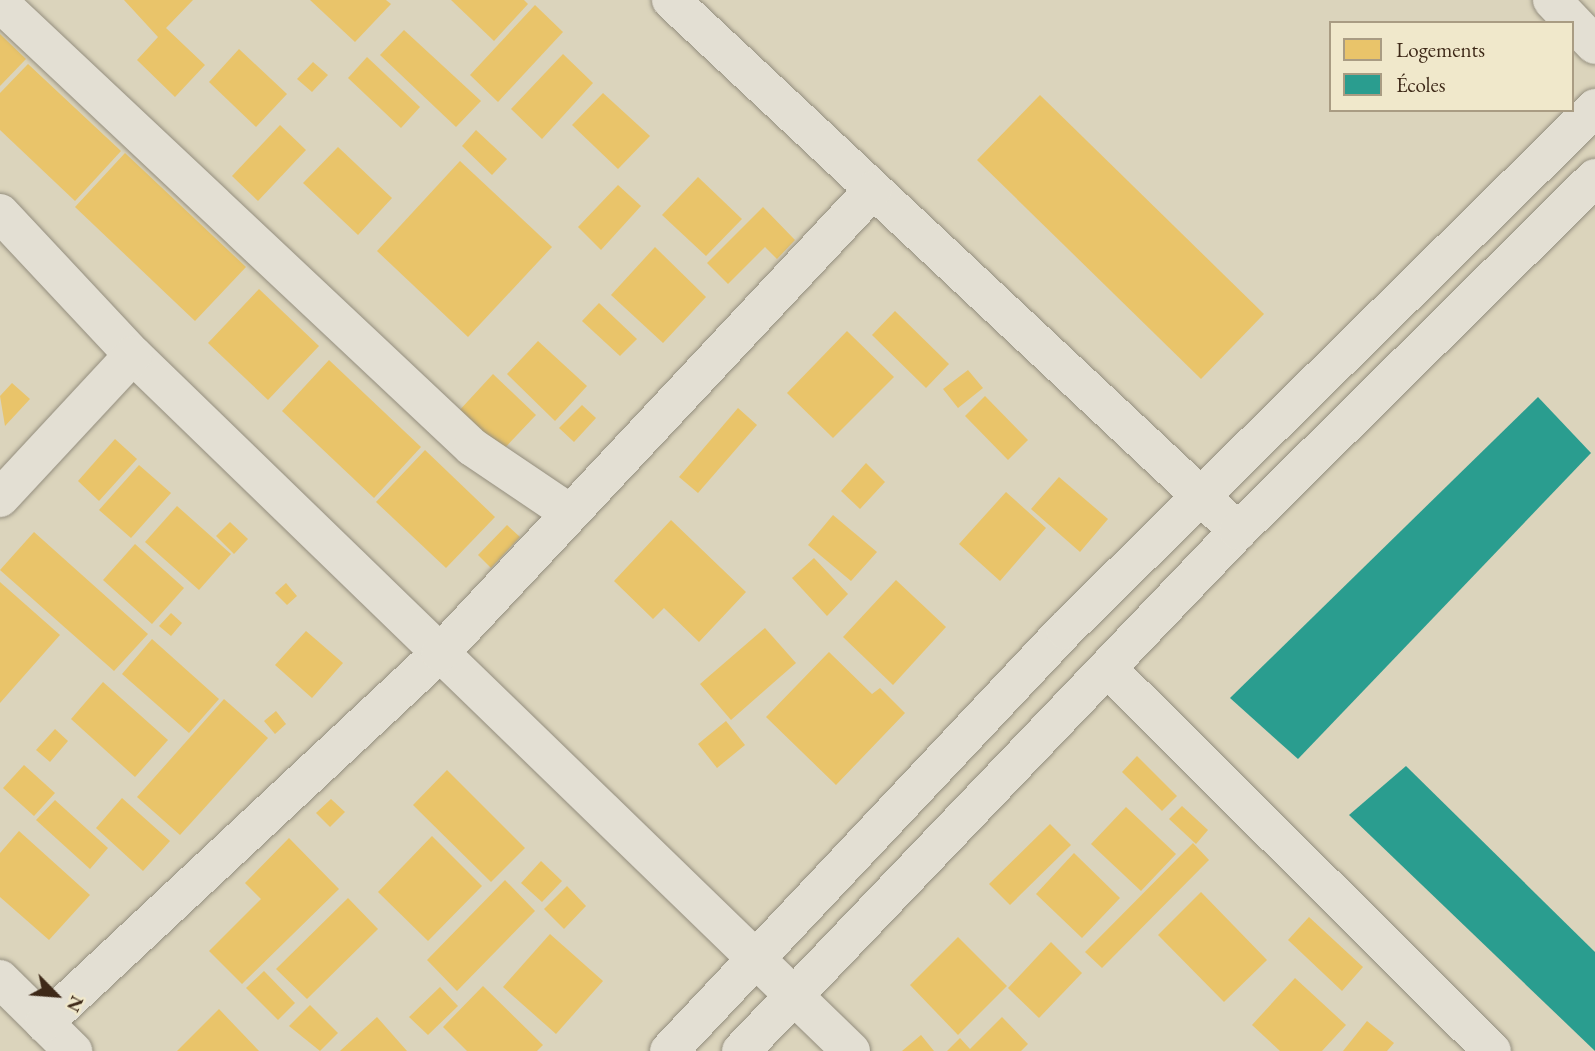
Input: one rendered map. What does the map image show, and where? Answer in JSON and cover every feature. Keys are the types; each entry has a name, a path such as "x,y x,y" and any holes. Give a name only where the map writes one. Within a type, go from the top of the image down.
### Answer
{"street":[{"path":"671,0 1238,531"},
{"path":"1552,0 1572,21"},
{"path":"0,3 472,447 570,513"},
{"path":"1574,23 1595,45"},
{"path":"669,1051 758,961 1198,496 1595,108"},
{"path":"741,1051 1109,670 1238,531 1595,178"},
{"path":"44,1023 440,653 873,190"},
{"path":"0,212 133,355 851,1051"},
{"path":"0,498 133,355"},
{"path":"1109,670 1492,1051"},
{"path":"0,979 73,1051"}],"building: Logements":[{"path":"124,0 193,0 166,28 205,65 175,97 137,60 158,37"},
{"path":"310,0 386,0 391,4 355,42"},
{"path":"451,0 524,0 528,4 494,41"},
{"path":"535,5 563,32 498,102 470,75"},
{"path":"404,30 481,101 456,127 380,55"},
{"path":"0,34 26,59 0,86"},
{"path":"239,49 287,94 256,127 209,82"},
{"path":"563,54 593,83 542,139 511,109"},
{"path":"367,57 420,107 401,128 348,78"},
{"path":"313,62 328,75 312,92 297,79"},
{"path":"28,64 121,151 75,201 0,130 0,93"},
{"path":"603,93 650,136 618,169 572,125"},
{"path":"1040,95 1264,314 1201,379 977,160"},
{"path":"280,125 306,150 258,201 232,176"},
{"path":"476,130 507,159 492,175 462,146"},
{"path":"338,147 392,198 358,235 303,183"},
{"path":"125,153 246,267 195,321 75,207"},
{"path":"460,161 552,247 468,337 377,251"},
{"path":"698,177 742,219 706,256 662,215"},
{"path":"618,185 641,206 601,250 578,227"},
{"path":"763,207 795,240 777,259 765,247 728,284 707,263"},
{"path":"655,247 706,297 663,343 611,295"},
{"path":"259,289 319,346 268,400 208,343"},
{"path":"599,303 637,339 620,356 582,321"},
{"path":"895,311 949,364 926,388 872,335"},
{"path":"847,331 894,377 833,438 787,393"},
{"path":"538,341 587,386 555,421 507,374"},
{"path":"329,360 421,447 374,498 282,411"},
{"path":"968,370 983,388 958,408 943,389"},
{"path":"493,374 536,415 499,454 457,413"},
{"path":"12,383 30,399 5,426 0,396"},
{"path":"985,396 1028,440 1008,460 965,416"},
{"path":"582,405 596,418 574,442 559,428"},
{"path":"738,408 757,425 698,493 679,477"},
{"path":"115,439 137,459 99,501 78,481"},
{"path":"425,450 495,517 446,568 376,502"},
{"path":"866,463 885,482 860,509 841,491"},
{"path":"139,465 171,493 131,538 99,510"},
{"path":"1059,477 1108,519 1080,552 1031,509"},
{"path":"1006,492 1046,528 1000,581 959,544"},
{"path":"177,506 231,554 199,590 145,542"},
{"path":"833,515 877,552 851,581 808,545"},
{"path":"671,520 746,592 699,642 664,608 653,619 614,581"},
{"path":"230,522 248,539 234,554 216,536"},
{"path":"507,525 520,537 491,568 478,555"},
{"path":"34,532 148,634 114,671 0,570"},
{"path":"135,544 184,588 152,624 103,580"},
{"path":"814,558 848,594 827,616 792,578"},
{"path":"896,580 946,627 893,685 843,637"},
{"path":"0,582 60,635 0,703"},
{"path":"286,583 297,596 287,605 275,593"},
{"path":"171,613 182,623 171,636 159,626"},
{"path":"765,628 796,663 731,720 700,684"},
{"path":"306,631 343,663 312,698 275,665"},
{"path":"152,639 219,699 189,733 122,674"},
{"path":"829,652 872,694 880,688 905,713 836,785 766,717"},
{"path":"103,682 168,740 135,777 71,719"},
{"path":"224,699 268,738 180,835 137,797"},
{"path":"276,711 286,724 275,734 264,721"},
{"path":"726,721 745,745 717,768 698,744"},
{"path":"55,729 68,741 50,762 36,750"},
{"path":"1137,756 1177,796 1162,811 1122,772"},
{"path":"24,765 55,793 34,816 3,788"},
{"path":"447,770 525,848 491,882 413,805"},
{"path":"122,798 170,841 143,871 96,828"},
{"path":"331,799 345,812 330,827 316,813"},
{"path":"55,800 108,848 90,869 36,820"},
{"path":"1182,806 1208,830 1196,844 1169,819"},
{"path":"1126,807 1176,854 1141,891 1091,844"},
{"path":"1050,824 1071,845 1010,905 989,884"},
{"path":"19,831 90,895 49,940 0,897 0,853"},
{"path":"432,836 482,886 428,941 378,892"},
{"path":"289,838 339,889 242,984 209,951 261,899 245,883"},
{"path":"1193,843 1209,860 1102,968 1085,952"},
{"path":"1074,853 1120,898 1082,938 1036,894"},
{"path":"541,861 562,881 542,902 521,883"},
{"path":"505,880 535,911 457,991 427,960"},
{"path":"567,886 586,906 564,929 544,909"},
{"path":"1201,892 1267,960 1224,1002 1158,935"},
{"path":"348,898 378,929 307,999 276,969"},
{"path":"1309,917 1363,967 1342,991 1288,940"},
{"path":"550,934 603,981 556,1034 503,987"},
{"path":"958,937 1007,986 958,1035 910,985"},
{"path":"1051,942 1082,973 1039,1018 1008,988"},
{"path":"264,971 295,1003 278,1020 246,988"},
{"path":"1295,978 1346,1025 1322,1051 1280,1051 1252,1025"},
{"path":"483,986 543,1045 537,1051 467,1051 443,1027"},
{"path":"440,987 458,1006 428,1035 409,1017"},
{"path":"310,1005 338,1033 320,1051 289,1026"},
{"path":"219,1009 259,1051 177,1051"},
{"path":"377,1017 407,1051 340,1051"},
{"path":"1002,1017 1028,1044 1021,1051 947,1051 960,1038 970,1049"},
{"path":"1367,1021 1394,1043 1387,1051 1343,1051"},
{"path":"921,1035 934,1051 902,1051"}],"building: Écoles":[{"path":"1538,397 1591,453 1298,759 1230,698"},
{"path":"1406,766 1595,952 1595,1051 1349,815"}]}
